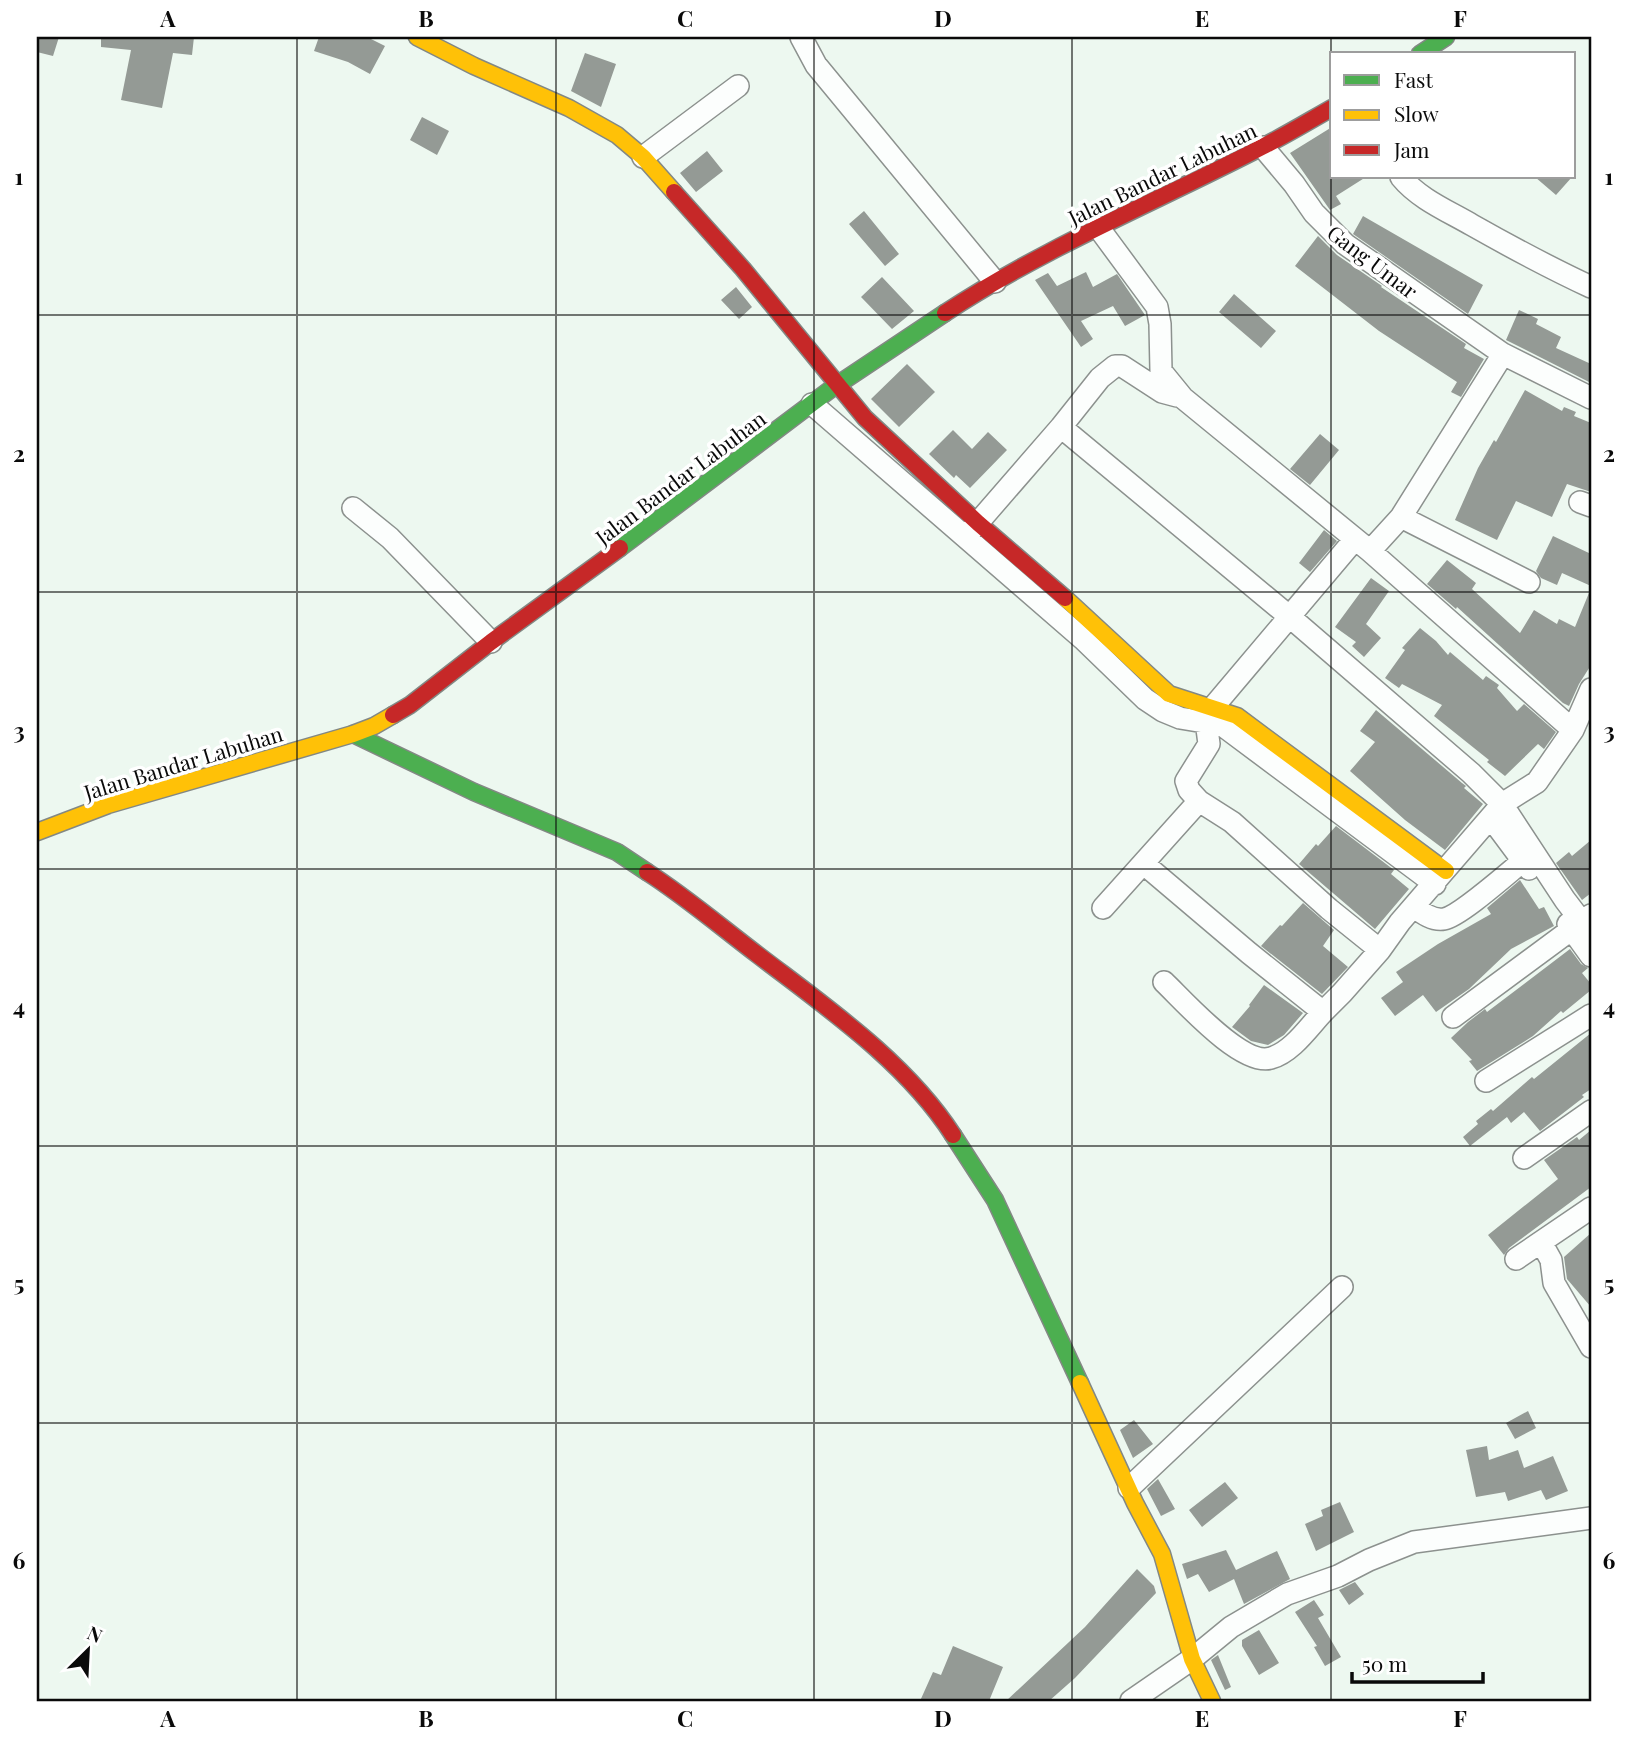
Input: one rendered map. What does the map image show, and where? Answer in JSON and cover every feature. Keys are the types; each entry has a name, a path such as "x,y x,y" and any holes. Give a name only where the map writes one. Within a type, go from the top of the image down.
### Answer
{"street":[{"path":"417,37 474,66 569,108 617,135 643,157 743,269 896,461"},
{"path":"802,37 816,65 995,282"},
{"path":"1423,52 1446,37"},
{"path":"643,157 738,86"},
{"name":"Jalan Bandar Labuhan","path":"37,832 108,805 374,726 410,705 837,385 995,282 1330,109"},
{"name":"Gang Umar","path":"1263,146 1314,213 1345,244 1503,354 1591,398"},
{"path":"1402,178 1415,191 1446,211 1547,267 1591,287"},
{"path":"1098,227 1157,307 1161,371 1183,398 1362,545 1573,730"},
{"path":"1380,950 1329,909 1232,822 1199,801 1189,790 1186,781 1209,744 1210,713 1290,617 1362,545 1401,517 1503,354"},
{"path":"972,531 1100,377 1115,366 1122,366 1163,392 1183,398"},
{"path":"813,404 896,461 1145,699 1180,718 1210,713"},
{"path":"1061,427 1462,764 1584,925 1591,956"},
{"path":"353,508 398,547 491,642"},
{"path":"1401,517 1529,582"},
{"path":"1164,982 1241,1052 1264,1059 1276,1056 1292,1045 1342,993 1497,811 1537,782 1573,730 1591,689"},
{"path":"1210,713 1222,725 1232,723 1441,877"},
{"path":"353,734 474,792 617,852 651,874 788,978 902,1070 939,1113 995,1200 1162,1554 1192,1659 1212,1701"},
{"path":"1103,908 1199,801"},
{"path":"1497,811 1523,861 1584,925"},
{"path":"1414,907 1423,914 1443,919 1457,913 1523,861"},
{"path":"1144,864 1323,1012"},
{"path":"1453,1017 1584,925"},
{"path":"1486,1081 1591,1015"},
{"path":"1524,1158 1591,1111"},
{"path":"1516,1259 1591,1208"},
{"path":"1541,1242 1551,1260 1554,1283 1591,1348"},
{"path":"1129,1488 1342,1287"},
{"path":"1131,1701 1192,1659 1231,1627 1287,1594 1338,1576 1400,1546 1591,1518"}],"building":[{"path":"37,37 59,37 53,56 37,52"},
{"path":"101,37 194,37 192,55 173,53 162,108 121,100 131,50 101,47"},
{"path":"319,37 367,37 385,46 370,74 348,62 314,51"},
{"path":"585,53 616,64 601,107 571,91"},
{"path":"422,117 449,131 437,155 410,140"},
{"path":"1330,128 1330,178 1364,178 1336,196 1341,204 1330,210 1290,153"},
{"path":"707,151 723,171 696,192 680,173"},
{"path":"1536,178 1571,178 1556,195"},
{"path":"864,211 899,254 885,266 849,224"},
{"path":"1363,216 1483,285 1468,314 1353,234"},
{"path":"1318,236 1337,255 1466,344 1464,348 1484,359 1461,397 1451,392 1457,382 1379,331 1295,266"},
{"path":"1086,272 1093,287 1117,274 1145,315 1125,326 1113,306 1081,321 1093,339 1081,347 1035,280 1048,273 1057,286"},
{"path":"882,277 914,311 892,329 861,297"},
{"path":"736,287 752,307 739,319 721,300"},
{"path":"1234,294 1276,331 1261,348 1219,312"},
{"path":"1519,310 1538,319 1536,324 1561,337 1556,348 1591,364 1591,383 1506,340"},
{"path":"907,364 935,392 899,427 871,399"},
{"path":"1525,390 1562,411 1564,407 1576,412 1574,416 1591,423 1591,492 1567,484 1552,517 1516,501 1497,540 1455,520 1478,468"},
{"path":"953,430 972,449 988,432 1007,450 970,488 956,475 954,478 929,454"},
{"path":"1320,434 1339,450 1310,485 1290,469"},
{"path":"1324,530 1337,541 1310,572 1299,563"},
{"path":"1553,536 1591,554 1591,586 1562,573 1557,585 1541,578 1536,571"},
{"path":"1447,560 1476,583 1472,589 1520,633 1534,610 1557,624 1559,619 1575,627 1591,588 1591,665 1569,706 1457,607 1456,609 1427,584"},
{"path":"1371,578 1389,591 1366,624 1381,638 1364,657 1352,646 1356,642 1335,627"},
{"path":"1420,628 1448,655 1450,652 1483,680 1486,676 1499,685 1497,688 1517,711 1524,704 1556,732 1544,749 1538,744 1505,776 1434,716 1442,705 1402,684 1399,688 1385,678 1405,650 1402,648"},
{"path":"1376,710 1466,786 1464,788 1483,804 1445,850 1405,820 1350,771 1375,742 1360,731"},
{"path":"1336,826 1394,870 1391,874 1409,889 1375,929 1299,864"},
{"path":"1591,840 1591,893 1582,900 1556,863 1569,852 1572,856"},
{"path":"1520,880 1539,909 1544,907 1554,926 1511,949 1469,989 1436,1012 1423,995 1395,1016 1381,998 1403,982 1396,972 1491,914 1487,908"},
{"path":"1303,903 1334,930 1323,946 1348,967 1322,994 1261,946"},
{"path":"1570,949 1581,964 1588,968 1582,973 1591,984 1591,990 1563,1013 1561,1011 1533,1036 1477,1071 1469,1061 1472,1060 1451,1038 1485,1009 1487,1012"},
{"path":"1264,985 1303,1013 1284,1035 1268,1045 1251,1041 1232,1027"},
{"path":"1591,1033 1591,1089 1582,1095 1584,1097 1540,1131 1524,1112 1511,1123 1507,1117 1470,1146 1463,1137 1478,1124 1476,1121 1491,1109 1493,1111 1532,1077 1534,1079"},
{"path":"1591,1130 1591,1187 1509,1248 1504,1255 1488,1235 1558,1179 1544,1160"},
{"path":"1591,1233 1591,1307 1567,1279 1564,1257"},
{"path":"1528,1411 1536,1428 1515,1439 1506,1423"},
{"path":"1134,1420 1153,1444 1133,1458 1120,1430"},
{"path":"1487,1446 1489,1460 1518,1450 1524,1468 1553,1456 1568,1491 1546,1500 1541,1490 1508,1501 1505,1492 1476,1497 1466,1450"},
{"path":"1158,1479 1175,1509 1161,1516 1147,1489"},
{"path":"1225,1482 1238,1498 1202,1527 1189,1510"},
{"path":"1340,1502 1354,1532 1316,1551 1305,1524 1323,1516 1321,1510"},
{"path":"1226,1550 1236,1570 1277,1551 1290,1579 1244,1604 1234,1579 1209,1592 1198,1574 1187,1579 1182,1564"},
{"path":"1137,1569 1154,1586 1156,1593 1075,1678 1049,1701 1006,1701 1085,1627"},
{"path":"1355,1582 1364,1594 1349,1605 1339,1590"},
{"path":"1314,1600 1324,1615 1318,1618 1341,1657 1325,1666 1314,1647 1317,1646 1295,1612"},
{"path":"1259,1630 1279,1663 1259,1675 1242,1646 1242,1640"},
{"path":"953,1646 1003,1667 989,1701 920,1701 933,1672 941,1675"},
{"path":"1218,1655 1231,1687 1225,1690 1211,1660"}],"traffic: fast":[{"path":"1423,52 1446,37"},
{"path":"620,548 831,389 945,313"},
{"path":"353,734 474,792 617,852 647,872"},
{"path":"953,1135 995,1200 1080,1383"}],"traffic: slow":[{"path":"417,37 474,66 569,108 617,135 643,157 674,192"},
{"path":"1065,598 1169,694 1237,716 1446,871"},
{"path":"37,832 108,805 353,734 393,715"},
{"path":"1080,1383 1135,1503 1162,1554 1192,1659 1212,1701"}],"traffic: jam":[{"path":"945,313 1061,246 1262,147 1330,109"},
{"path":"674,192 743,269 865,418 978,523 1065,598"},
{"path":"393,715 620,548"},
{"path":"647,872 690,902 863,1037 912,1083 953,1135"}]}
